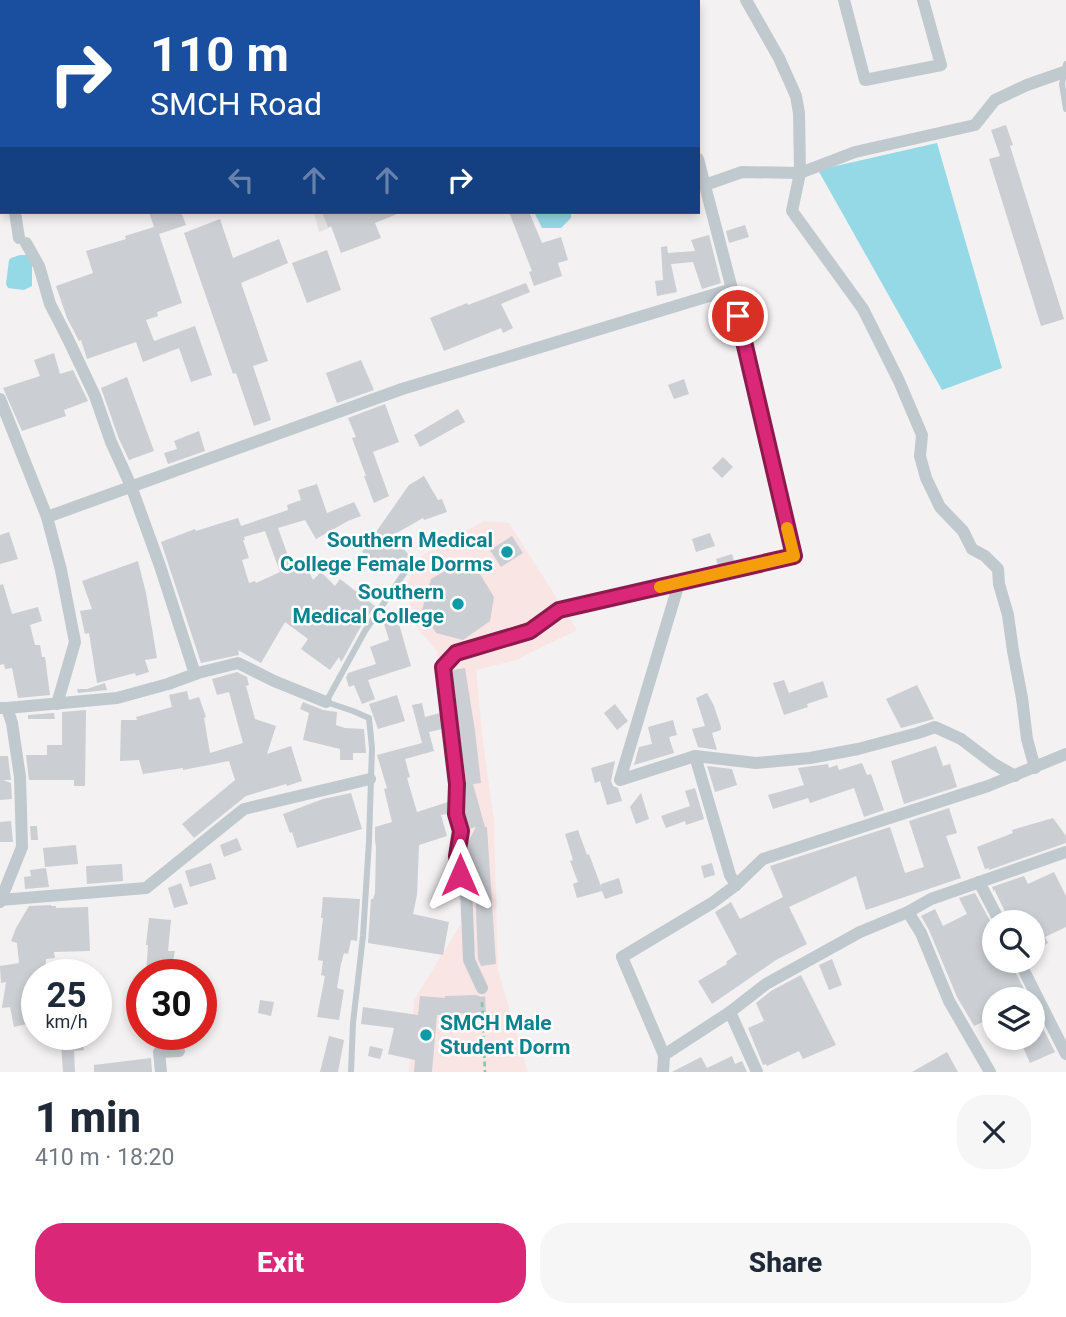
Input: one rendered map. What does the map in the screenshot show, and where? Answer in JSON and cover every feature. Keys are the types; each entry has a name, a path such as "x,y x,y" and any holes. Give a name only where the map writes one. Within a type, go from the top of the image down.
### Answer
{"street":[{"path":"746,0 779,58 796,96 799,113 800,173 792,211 863,309 900,381 922,435 920,456 926,478 940,507 963,531 972,549 985,556 998,569 1027,738 1035,768"},
{"path":"844,0 865,80 941,65 923,0"},
{"path":"705,185 742,172 800,173 855,152 975,125 996,100 1065,68"},
{"path":"482,988 469,961 466,886 460,875 457,856 461,831 456,814 457,784 443,667 456,653 530,631 559,610 794,556 732,289 700,166"},
{"path":"16,214 23,240 39,266 50,303 95,396 111,442 131,486 195,674"},
{"path":"47,517 402,389 732,289"},
{"path":"0,399 47,517 75,642 57,704"},
{"path":"679,583 620,780 695,756 756,764 810,758 858,749 935,727 961,739 1015,776"},
{"path":"326,702 238,663 117,698 4,708 12,723 20,777 22,847 0,901 146,888 244,809 370,779"},
{"path":"663,1072 664,1055 622,957 712,903 763,859 1015,776 1066,754"},
{"path":"695,756 730,875 736,885"},
{"path":"664,1055 730,1012 766,984 860,932 931,899 1063,853 1066,867"},
{"path":"979,882 994,910"},
{"path":"908,912 921,933 949,1001 990,1072"},
{"path":"1025,973 1066,1055"},
{"path":"730,1012 757,1072"},
{"path":"161,1072 159,1052 179,1051"}],"lane":[{"path":"1065,68 1062,84 1066,108"},
{"path":"351,1072 353,1023 363,936 372,748 369,718 326,702 365,631 407,569"}],"path":[{"path":"482,988 485,1072"}],"shaded area":[{"path":"314,214 366,214 319,232"},
{"path":"484,521 509,523 577,630 516,660 476,670 494,822 498,970 528,1072 409,1072 414,1000 461,924 452,782 437,651 419,630 405,588 418,558"}],"water":[{"path":"937,143 1002,368 942,390 818,170"},
{"path":"535,214 571,214 571,218 561,228 542,228"},
{"path":"27,255 32,261 32,286 24,290 8,288 6,284 9,260"}],"building":[{"path":"1006,125 1013,145 1010,146 1064,319 1041,326 989,159 1000,156 991,130"},
{"path":"150,214 182,214 186,225 159,234 182,303 157,312 158,316 146,320 154,341 195,326 212,375 191,382 179,348 143,362 136,342 87,359 81,340 79,341 67,318 56,286 93,273 86,251 154,227"},
{"path":"323,214 397,214 375,223 381,238 341,253 331,226 328,227"},
{"path":"510,214 530,214 542,243 561,237 568,260 558,263 562,276 534,286 529,272 532,271"},
{"path":"220,219 233,258 279,239 288,263 241,283 268,361 253,366 271,420 254,426 184,233"},
{"path":"745,225 749,237 729,243 726,231"},
{"path":"709,235 721,283 702,289 693,262 671,264 677,292 657,296 655,281 663,280 661,247 667,246 668,253 695,251 691,240"},
{"path":"327,250 341,290 307,303 292,263"},
{"path":"526,283 530,292 501,304 513,328 503,333 501,328 444,351 430,318"},
{"path":"54,353 60,374 73,370 88,401 64,410 66,416 22,431 3,388 40,376 34,360"},
{"path":"361,360 374,390 337,403 326,373"},
{"path":"127,377 154,451 129,460 101,388"},
{"path":"684,379 689,394 674,399 668,385"},
{"path":"385,404 399,442 373,452 389,496 374,503 348,418"},
{"path":"458,409 465,422 420,447 414,435"},
{"path":"199,431 205,451 168,464 164,453 177,449 174,441"},
{"path":"723,457 733,467 722,478 712,468"},
{"path":"424,476 438,500 442,499 447,512 424,520 423,518 393,535 411,558 399,571 394,565 389,573 362,552 409,485"},
{"path":"317,484 327,513 354,502 361,516 316,539 305,520 278,528 292,567 304,561 313,580 321,572 335,586 340,579 375,606 341,662 339,657 330,670 301,649 308,639 285,622 261,663 238,650 239,655 201,663 161,542 195,529 196,531 238,518 241,526 288,510 287,505 301,500 298,490","holes":["265,531 280,572 256,583 249,583 242,560 249,558 244,537"]},
{"path":"9,532 18,559 0,564 0,535"},
{"path":"710,533 715,546 696,552 692,539"},
{"name":"Southern Medical College Female Dorms","path":"512,536 523,553 501,567 490,550"},
{"path":"732,554 734,561 718,565 716,559"},
{"path":"138,561 157,658 145,660 149,672 97,683 89,633 85,634 80,611 92,609 82,581"},
{"name":"Southern Medical College","path":"452,567 480,574 494,597 490,621 463,640 436,633 422,610 431,579"},
{"path":"3,584 12,614 38,607 42,621 30,625 35,645 40,645 42,657 45,657 50,695 18,698 12,668 5,669 4,664 0,665 0,585"},
{"path":"384,613 399,624 411,666 368,680 375,699 362,704 354,685 349,687 346,678 348,673 376,664 370,647 389,640 382,617"},
{"path":"465,668 481,783 473,784 487,827 496,964 481,966 478,959 475,886 469,869 468,842 476,827 469,829 465,813 466,783 452,670"},
{"path":"237,672 247,677 249,685 246,686 255,719 276,726 267,754 291,746 302,781 246,796 194,838 182,824 235,780 229,761 143,774 139,760 120,761 121,720 137,720 136,717 172,707 169,695 187,691 189,700 199,697 206,717 210,753 243,743 229,692 217,695 212,679"},
{"path":"784,680 789,693 823,681 828,697 784,715 773,683"},
{"path":"105,683 107,690 78,693 77,689"},
{"path":"917,685 934,719 901,728 886,699"},
{"path":"707,693 721,727 721,730 712,733 717,750 698,747 692,729 705,726 696,698"},
{"path":"397,695 405,721 378,729 369,704"},
{"path":"303,702 337,712 336,725 364,729 366,753 353,753 353,760 340,760 340,749 303,740 309,713 300,709"},
{"path":"422,703 425,717 440,713 442,729 429,732 434,751 405,759 410,777 407,778 417,812 448,802 447,814 441,815 447,836 419,845 417,895 413,914 449,922 443,955 368,943 371,899 375,893 375,827 392,822 384,789 387,788 377,755 422,743 412,705"},
{"path":"615,704 628,721 617,730 604,713"},
{"path":"86,710 85,786 74,786 74,780 29,780 26,755 47,755 47,745 62,745 62,712"},
{"path":"54,713 55,719 28,719 28,715"},
{"path":"673,720 677,735 669,737 674,753 634,765 639,747 652,744 648,727"},
{"path":"936,746 943,766 950,764 957,787 904,804 891,761"},
{"path":"0,756 8,756 11,780 3,780 11,783 12,799 0,800"},
{"path":"615,761 611,781 613,786 618,788 622,801 607,805 600,781 595,783 591,768"},
{"path":"862,763 867,775 871,774 884,810 864,817 854,788 810,803 808,798 773,809 768,795 804,785 798,768 828,764 829,768 837,765 839,770"},
{"path":"707,766 732,769 737,785 715,792"},
{"path":"695,788 704,819 686,825 685,821 666,828 661,816 690,806 685,791"},
{"path":"351,793 362,829 297,848 283,814 323,799"},
{"path":"641,793 649,819 636,824 630,807"},
{"path":"949,808 957,833 946,836 961,878 866,910 856,876 789,907 807,944 776,960 712,1004 698,981 727,964 726,962 737,954 715,912 731,902 740,919 783,897 770,866 890,827 905,873 924,867 909,821"},
{"path":"1053,818 1066,836 1066,843 989,870 985,869 977,847 1013,833 1012,830"},
{"path":"11,821 13,842 0,842 0,822"},
{"path":"30,826 37,826 38,840 31,840"},
{"path":"578,830 602,889 601,884 619,878 623,893 605,899 602,891 577,898 573,884 578,882 570,861 573,860 565,834"},
{"path":"237,838 242,850 224,857 220,845"},
{"path":"76,845 78,864 45,867 43,848"},
{"path":"211,863 216,879 190,887 185,871"},
{"path":"712,863 715,875 704,878 701,866"},
{"path":"122,864 123,881 87,884 86,866"},
{"path":"46,868 49,887 25,889 24,877 31,876 30,870"},
{"path":"1054,872 1066,896 1066,927 1045,937 1045,910 1004,910 992,887 1024,876 1028,884"},
{"path":"181,883 188,904 174,908 168,888"},
{"path":"975,893 984,910 982,910 982,973 1016,973 1023,987 982,987 982,1022 974,1026 957,997 921,916 935,909 943,926 967,914 959,898"},
{"path":"323,897 360,899 357,941 351,940 348,954 344,953 341,964 337,988 344,990 339,1020 317,1017 325,976 321,975 323,961 318,960"},
{"path":"29,906 88,907 90,951 54,952 55,958 21,959 21,1025 14,1027 10,1007 2,1008 6,982 1,983 0,966 19,963 17,943 11,941"},
{"path":"149,918 171,920 168,951 175,951 173,959 147,959"},
{"path":"832,959 842,985 829,990 819,965"},
{"path":"801,975 836,1045 803,1059 799,1051 767,1066 763,1065 748,1028 764,1021 756,1003 771,991"},
{"path":"420,996 445,998 485,996 486,1012 437,1015 432,1072 414,1072 415,1060 388,1054 394,1028 361,1024 363,1007 418,1015"},
{"path":"260,1000 274,1002 271,1016 258,1013"},
{"path":"1045,1032 1055,1052 1030,1063 1024,1050 1045,1050"},
{"path":"329,1036 344,1040 338,1072 320,1072"},
{"path":"370,1046 383,1049 380,1059 368,1056"},
{"path":"62,1050 84,1050 74,1051 75,1072 63,1072"},
{"path":"947,1052 958,1072 912,1072"},
{"path":"732,1056 735,1064 742,1061 747,1072 672,1072 701,1057 707,1068"},
{"path":"151,1058 152,1072 94,1072 94,1065"}],"slow traffic":[{"path":"660,587 794,556 787,528"}],"place":[{"name":"Southern Medical College Female Dorms","path":"507,552"},
{"name":"Southern Medical College","path":"458,604"},
{"name":"SMCH Male Student Dorm","path":"426,1035"}],"route":[{"path":"460,875 457,856 461,831 456,814 457,784 443,667 456,653 530,631 559,610 794,556 738,316"}]}
